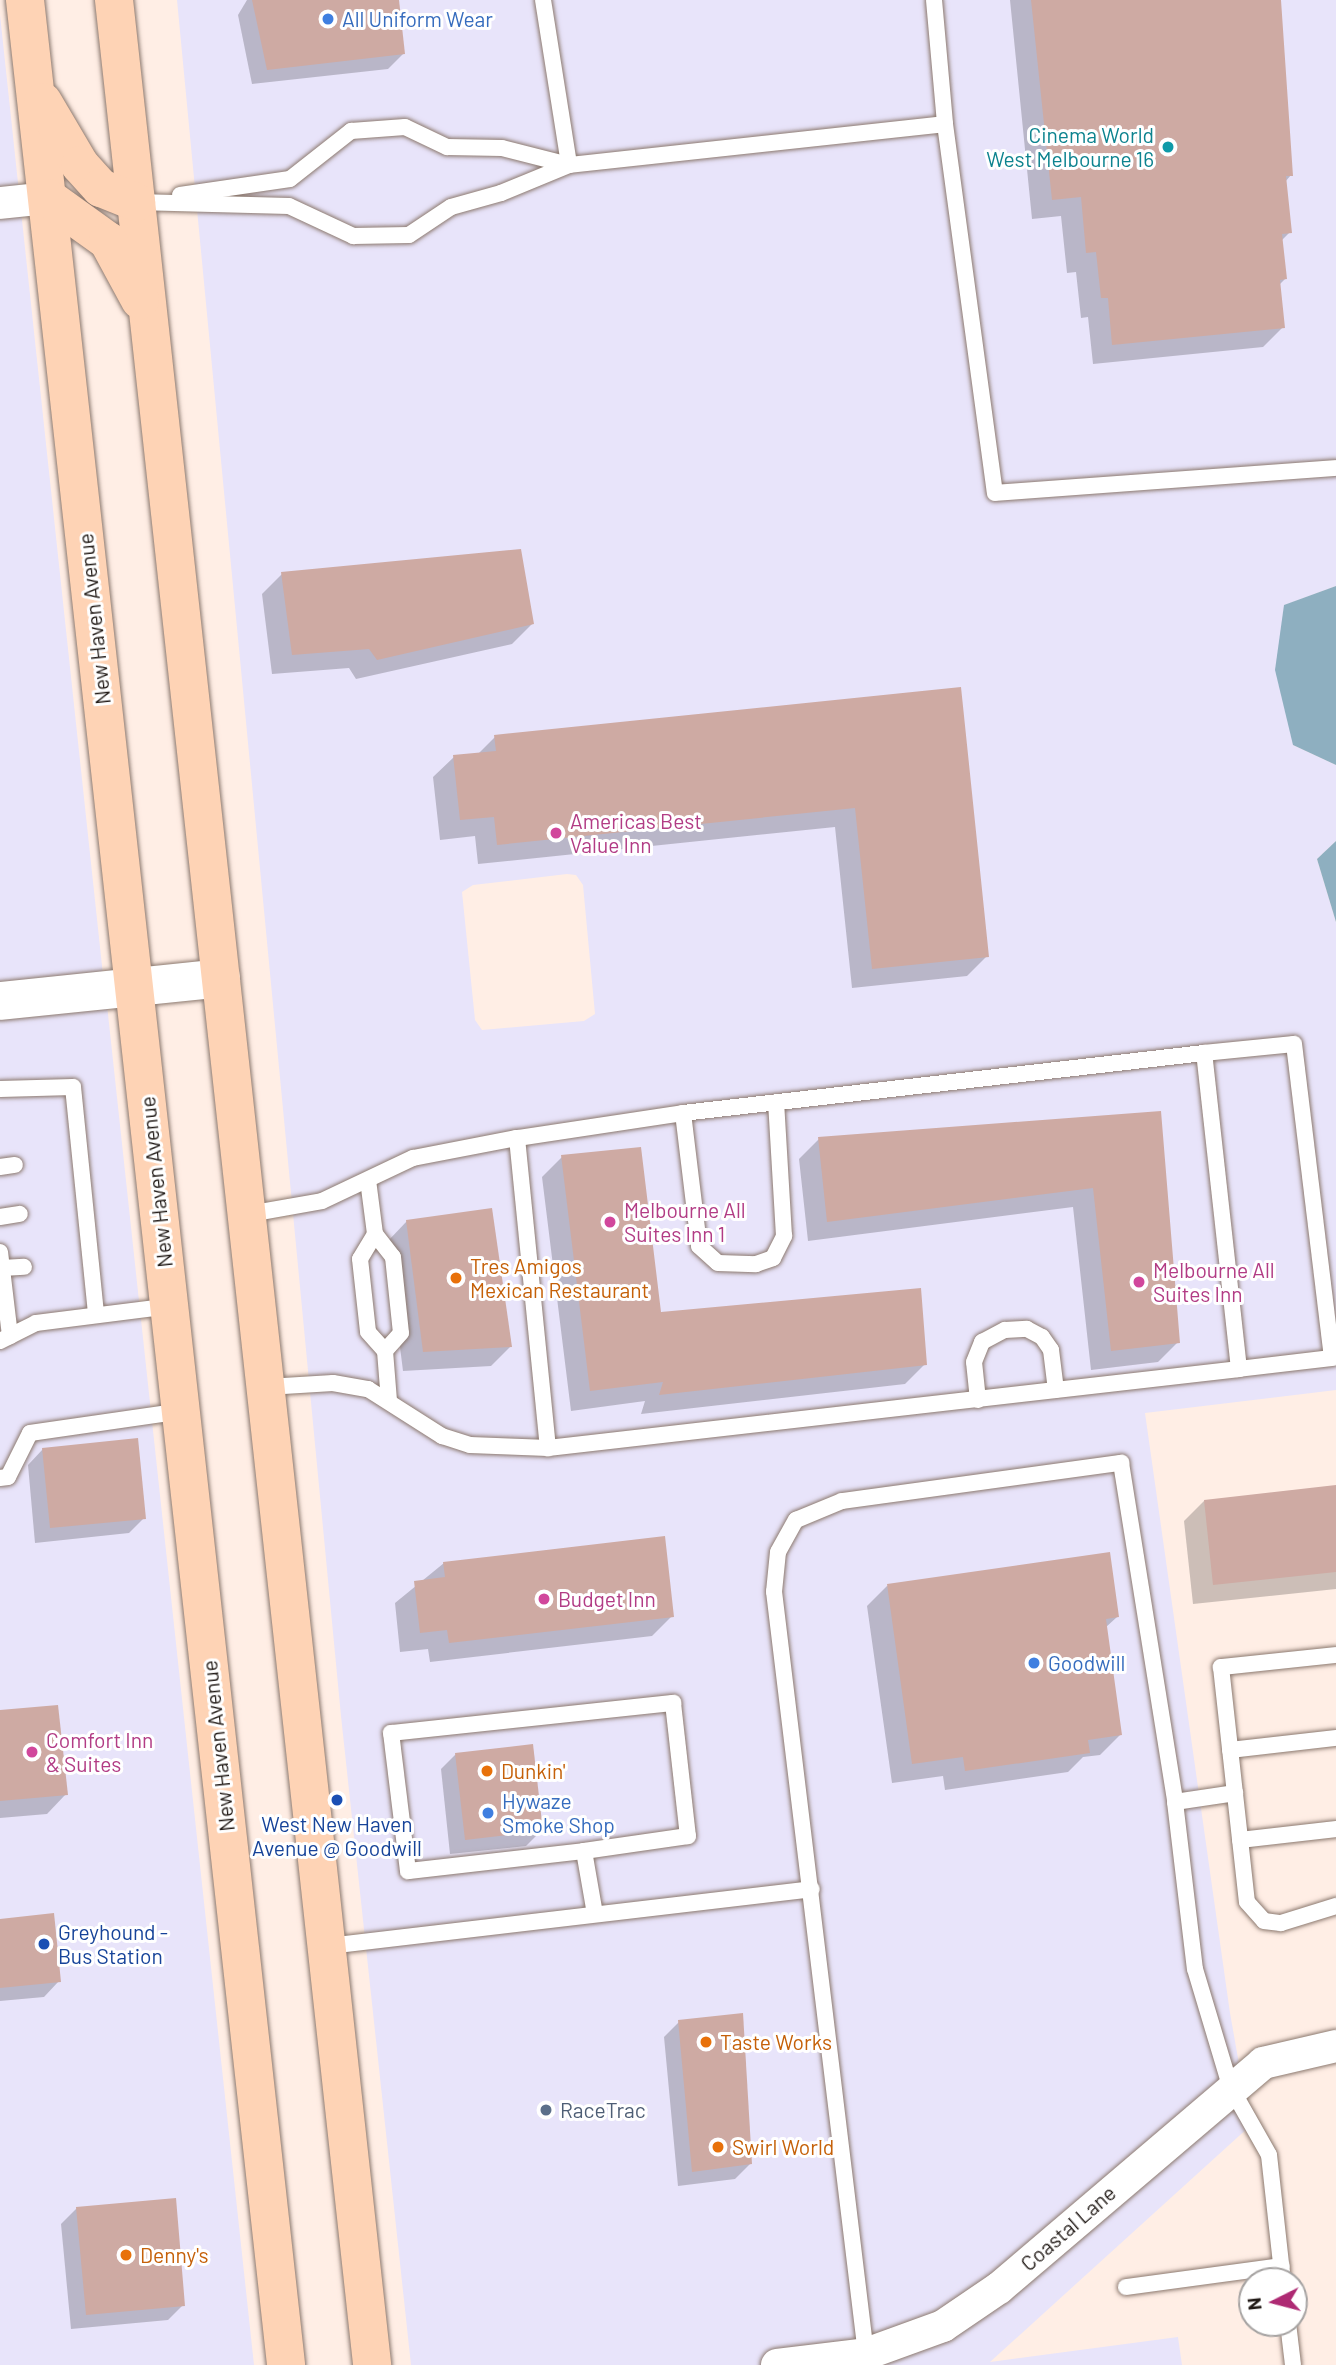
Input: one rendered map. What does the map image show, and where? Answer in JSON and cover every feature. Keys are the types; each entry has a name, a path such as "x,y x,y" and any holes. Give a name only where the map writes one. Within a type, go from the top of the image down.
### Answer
{"main road":[{"name":"New Haven Avenue","path":"25,0 286,2365"},
{"path":"114,0 249,1214 372,2365"},
{"path":"35,88 80,165 101,188 136,202"},
{"path":"47,198 78,216 108,242 149,317"},
{"path":"0,1001 221,978"}],"street":[{"path":"0,203 47,198"},
{"name":"Coastal Lane","path":"777,2365 866,2354 943,2326 999,2288 1230,2086 1263,2063 1336,2046"}],"lane":[{"path":"543,0 569,165"},
{"path":"934,0 946,124 995,493 1336,468"},
{"path":"136,202 289,206 353,236 409,235 451,207 501,193 569,165 946,124"},
{"path":"136,202 290,179 351,131 405,127 447,147 502,148 569,165"},
{"path":"249,1214 322,1202 413,1158 517,1138 683,1113 1294,1044 1332,1358 548,1448 470,1445 411,1420 389,1401 368,1390 333,1383 267,1387"},
{"path":"1204,1053 1239,1369"},
{"path":"0,1089 73,1087 80,1158 77,1209 83,1261 96,1315"},
{"path":"683,1113 699,1246 718,1263 756,1264 773,1258 784,1236 776,1102"},
{"path":"517,1138 548,1448"},
{"path":"63,1160 80,1158"},
{"path":"368,1180 375,1234 393,1257 401,1332 384,1351"},
{"path":"0,1217 20,1214"},
{"path":"375,1234 359,1259 368,1332 384,1351 389,1401"},
{"path":"0,1251 5,1339 36,1323 170,1306"},
{"path":"2,1268 24,1267"},
{"path":"978,1400 974,1362 982,1342 1005,1330 1027,1329 1042,1336 1051,1350 1056,1390"},
{"path":"0,1478 8,1477 30,1433 182,1411"},
{"path":"866,2354 812,1889 774,1592 778,1552 796,1520 842,1501 1121,1463 1175,1802 1195,1969 1230,2086 1269,2155 1282,2267"},
{"path":"1336,1655 1221,1667 1247,1902 1264,1921 1292,1921 1336,1906"},
{"path":"673,1703 688,1836 584,1851 408,1871 391,1733 673,1703"},
{"path":"1230,1750 1336,1738"},
{"path":"1175,1802 1236,1793"},
{"path":"1240,1840 1336,1829"},
{"path":"584,1851 595,1914"},
{"path":"328,1945 812,1889"},
{"path":"1126,2287 1238,2278"},
{"path":"1290,2337 1293,2365"}],"shaded area":[{"path":"177,0 1336,0 1336,586 1285,605 1293,745 1336,765 1336,841 1317,859 1336,922 1336,1390 1145,1413 1230,2013 1250,2126 990,2362 1178,2337 1182,2365 411,2365 341,1716","holes":["576,875 583,885 595,1014 584,1021 482,1030 475,1020 462,892 473,885"]},
{"path":"0,15 103,975 0,986"},
{"path":"107,1005 254,2365 0,2365 0,1016"}],"water":[{"path":"1336,586 1336,765 1293,745 1275,670 1284,605"},
{"path":"1336,841 1336,922 1317,859"}],"building":[{"name":"All Uniform Wear","path":"252,0 399,0 405,54 267,70"},
{"name":"Cinema World West Melbourne 16","path":"1031,0 1281,0 1293,176 1286,176 1292,233 1282,234 1287,279 1280,280 1285,328 1112,345 1108,298 1101,298 1096,252 1086,253 1081,197 1052,200"},
{"path":"521,549 534,624 377,660 369,649 292,655 281,572"},
{"name":"Americas Best Value Inn","path":"961,687 989,957 872,969 855,808 497,845 494,817 460,820 453,755 496,751 494,735"},
{"name":"Melbourne All Suites Inn","path":"1161,1111 1180,1343 1111,1351 1093,1188 827,1222 818,1137"},
{"name":"Melbourne All Suites Inn 1","path":"641,1147 661,1312 921,1288 927,1365 659,1395 663,1382 590,1391 561,1155"},
{"path":"492,1208 512,1347 423,1352 406,1220"},
{"path":"138,1438 146,1519 50,1528 42,1448"},
{"path":"1336,1485 1336,1572 1213,1585 1204,1500"},
{"name":"Budget Inn","path":"665,1536 674,1617 449,1643 447,1630 420,1633 414,1581 445,1577 443,1562"},
{"path":"1110,1552 1119,1617 1106,1619 1122,1735 1088,1740 1090,1753 965,1771 963,1757 912,1764 887,1584"},
{"name":"Comfort Inn & Suites","path":"58,1705 68,1795 0,1801 0,1710"},
{"path":"533,1744 543,1831 465,1840 455,1753"},
{"path":"54,1913 61,1982 0,1988 0,1919"},
{"path":"743,2013 752,2164 692,2172 678,2020"},
{"path":"176,2198 185,2306 86,2315 76,2207"}],"place":[{"name":"All Uniform Wear","path":"328,19"},
{"name":"Cinema World West Melbourne 16","path":"1168,147"},
{"name":"Americas Best Value Inn","path":"556,833"},
{"name":"Melbourne All Suites Inn 1","path":"610,1222"},
{"name":"Tres Amigos Mexican Restaurant","path":"456,1278"},
{"name":"Melbourne All Suites Inn","path":"1139,1282"},
{"name":"Budget Inn","path":"544,1599"},
{"name":"Goodwill","path":"1034,1663"},
{"name":"Comfort Inn & Suites","path":"32,1752"},
{"name":"Dunkin'","path":"487,1771"},
{"name":"West New Haven Avenue @ Goodwill","path":"337,1800"},
{"name":"Hywaze Smoke Shop","path":"488,1813"},
{"name":"Greyhound - Bus Station","path":"44,1944"},
{"name":"Taste Works","path":"706,2042"},
{"name":"RaceTrac","path":"546,2110"},
{"name":"Swirl World","path":"718,2147"},
{"name":"Denny's","path":"126,2255"}]}
